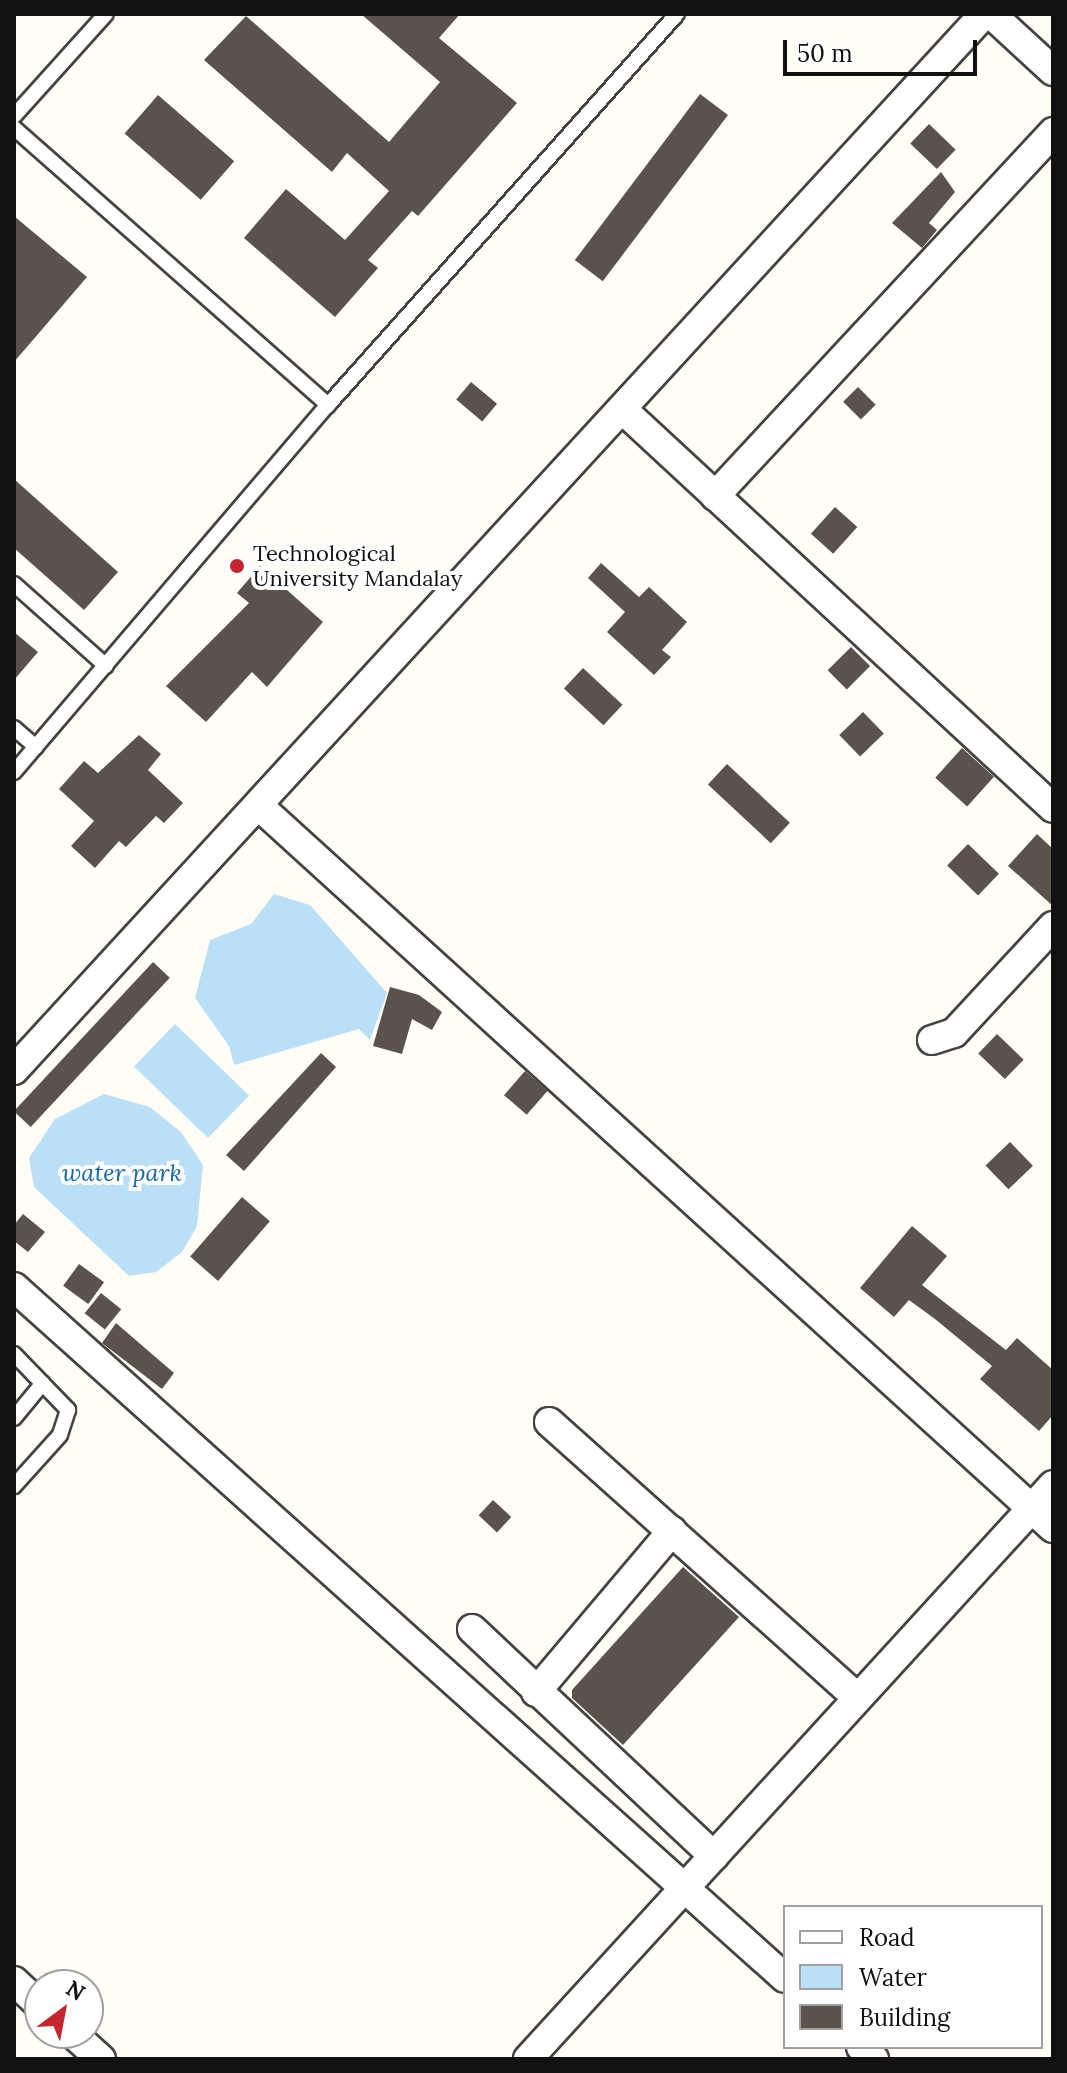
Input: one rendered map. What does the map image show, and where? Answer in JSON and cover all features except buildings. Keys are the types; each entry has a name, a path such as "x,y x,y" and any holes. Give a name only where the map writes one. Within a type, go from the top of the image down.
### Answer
{"street":[{"path":"14,1070 984,14"},
{"path":"991,14 1053,71"},
{"path":"715,496 1053,132"},
{"path":"622,409 1053,808"},
{"path":"259,806 1053,1528"},
{"path":"932,1040 954,1033 1053,926"},
{"path":"16,1292 783,1976"},
{"path":"549,1422 858,1698"},
{"path":"528,2059 1053,1485"},
{"path":"536,1692 672,1531"},
{"path":"472,1629 714,1856"}],"lane":[{"path":"14,116 106,14"},
{"path":"14,772 328,405 677,14"},
{"path":"14,128 328,405"},
{"path":"14,584 106,666"},
{"path":"14,728 36,747"},
{"path":"14,1354 68,1410 67,1422 14,1486"},
{"path":"14,1418 43,1383"}],"water":[{"path":"274,894 310,905 387,993 370,1040 359,1029 234,1065 229,1046 195,998 210,940 251,924"},
{"path":"175,1024 249,1096 208,1138 134,1066"},
{"name":"water park","path":"104,1094 150,1107 181,1132 203,1165 197,1226 182,1252 156,1272 129,1276 34,1187 29,1158 55,1119"}],"place":[{"name":"Technological University Mandalay","path":"237,566"}]}
